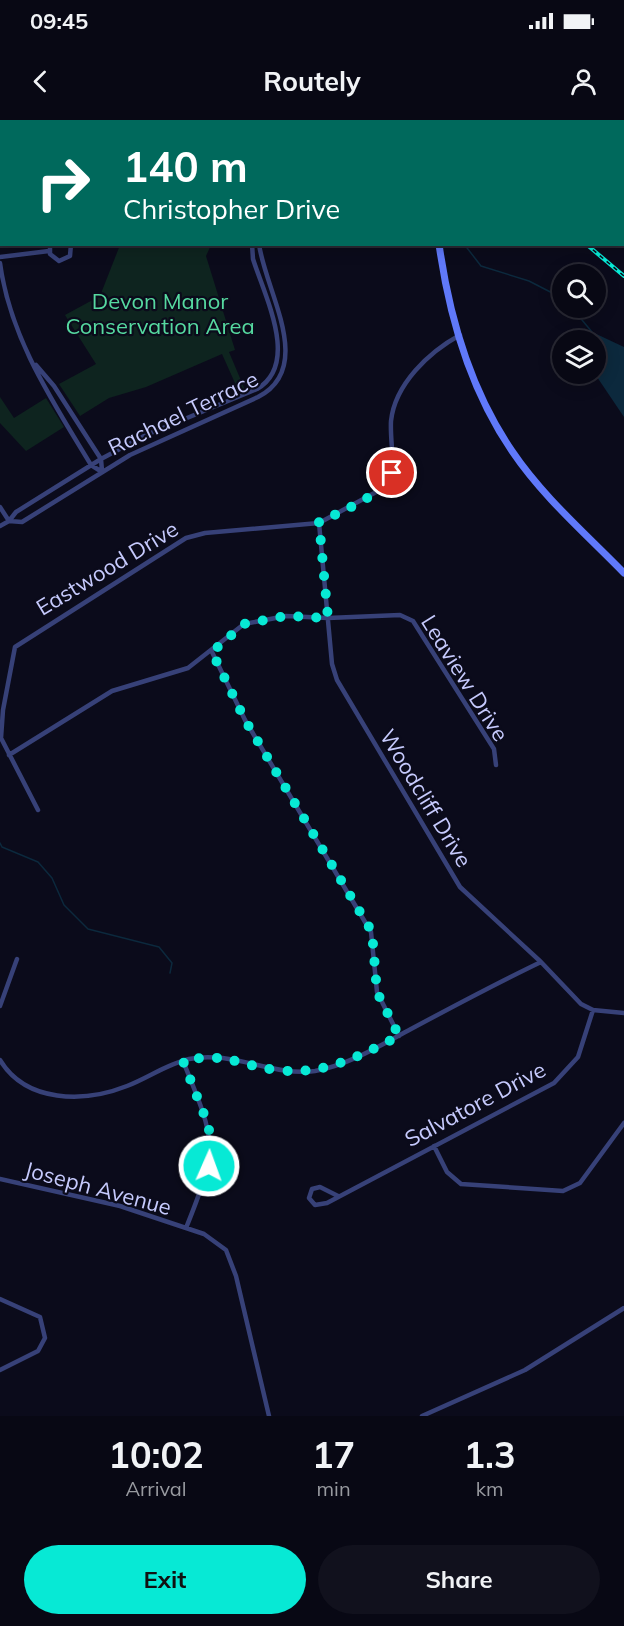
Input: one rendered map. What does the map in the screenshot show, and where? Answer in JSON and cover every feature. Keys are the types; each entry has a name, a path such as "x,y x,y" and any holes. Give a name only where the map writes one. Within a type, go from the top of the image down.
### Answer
{"main road":[{"path":"439,246 443,270 460,335 480,393 512,451 552,500 624,573"}],"street":[{"path":"0,257 50,248 52,258 63,260 72,253 71,246"},
{"name":"Rachael Terrace","path":"0,526 9,521 16,512 101,459 153,431 257,389 272,376 278,363 280,350 253,259 252,246"},
{"name":"Rachael Terrace","path":"9,521 22,522 138,451 271,389 281,378 287,350 260,246"},
{"path":"0,263 9,306 30,359 47,393 91,465 102,472"},
{"name":"Eastwood Drive","path":"38,810 1,738 1,722 15,646 194,535 319,522 378,491 390,480 393,466 391,422 398,394 415,372 450,340 460,335"},
{"path":"30,359 54,386 101,459 102,472"},
{"path":"0,507 9,521"},
{"name":"Woodcliff Drive","path":"319,522 332,664 337,680 460,887 541,962 581,1004 593,1010"},
{"name":"Leaview Drive","path":"328,618 400,615 411,619 494,749 496,765"},
{"path":"9,755 112,691 188,668 212,652 244,624 286,616 328,618"},
{"path":"212,652 245,720 372,932 377,992 399,1036"},
{"path":"0,1005 17,959"},
{"path":"0,1060 10,1073 31,1089 46,1094 69,1096 119,1089 183,1061 220,1057 278,1070 316,1071 350,1060 541,962"},
{"path":"593,1010 624,1013"},
{"name":"Salvatore Drive","path":"338,1196 320,1187 312,1189 309,1198 319,1206 434,1146 561,1078 581,1051 593,1010"},
{"path":"183,1061 206,1118 211,1147 207,1175 186,1228"},
{"path":"434,1146 447,1172 461,1184 563,1191 580,1183 624,1123"},
{"name":"Joseph Avenue","path":"0,1179 120,1206 212,1238 222,1246 231,1260 269,1416"},
{"path":"0,1299 40,1317 45,1338 38,1351 0,1370"},
{"path":"422,1416 525,1370 624,1308"}],"green space":[{"name":"Devon Manor Conservation Area","path":"120,246 211,246 206,256 235,350 229,352 245,390 239,392 222,354 146,387 109,398 80,416 59,384 96,364 65,315 100,296"},
{"name":"Devon Manor Conservation Area","path":"0,397 14,418 46,398 64,427 26,451 0,423"}],"water":[{"path":"606,339 624,347 624,417 602,384 606,384"}],"waterway":[{"path":"466,246 481,266 529,281 552,293"},
{"path":"580,318 590,330"},
{"path":"0,843 2,847 38,862 52,878 64,905 88,929 159,947 172,963 170,973"}],"railway":[{"path":"588,246 624,276"}],"route":[{"path":"209,1166 211,1156 209,1127 183,1061 214,1056 235,1059 270,1069 297,1072 316,1071 350,1060 399,1036 378,996 372,932 269,762 245,720 212,652 244,624 286,616 328,618 319,522 378,491 390,480 392,473"}]}
